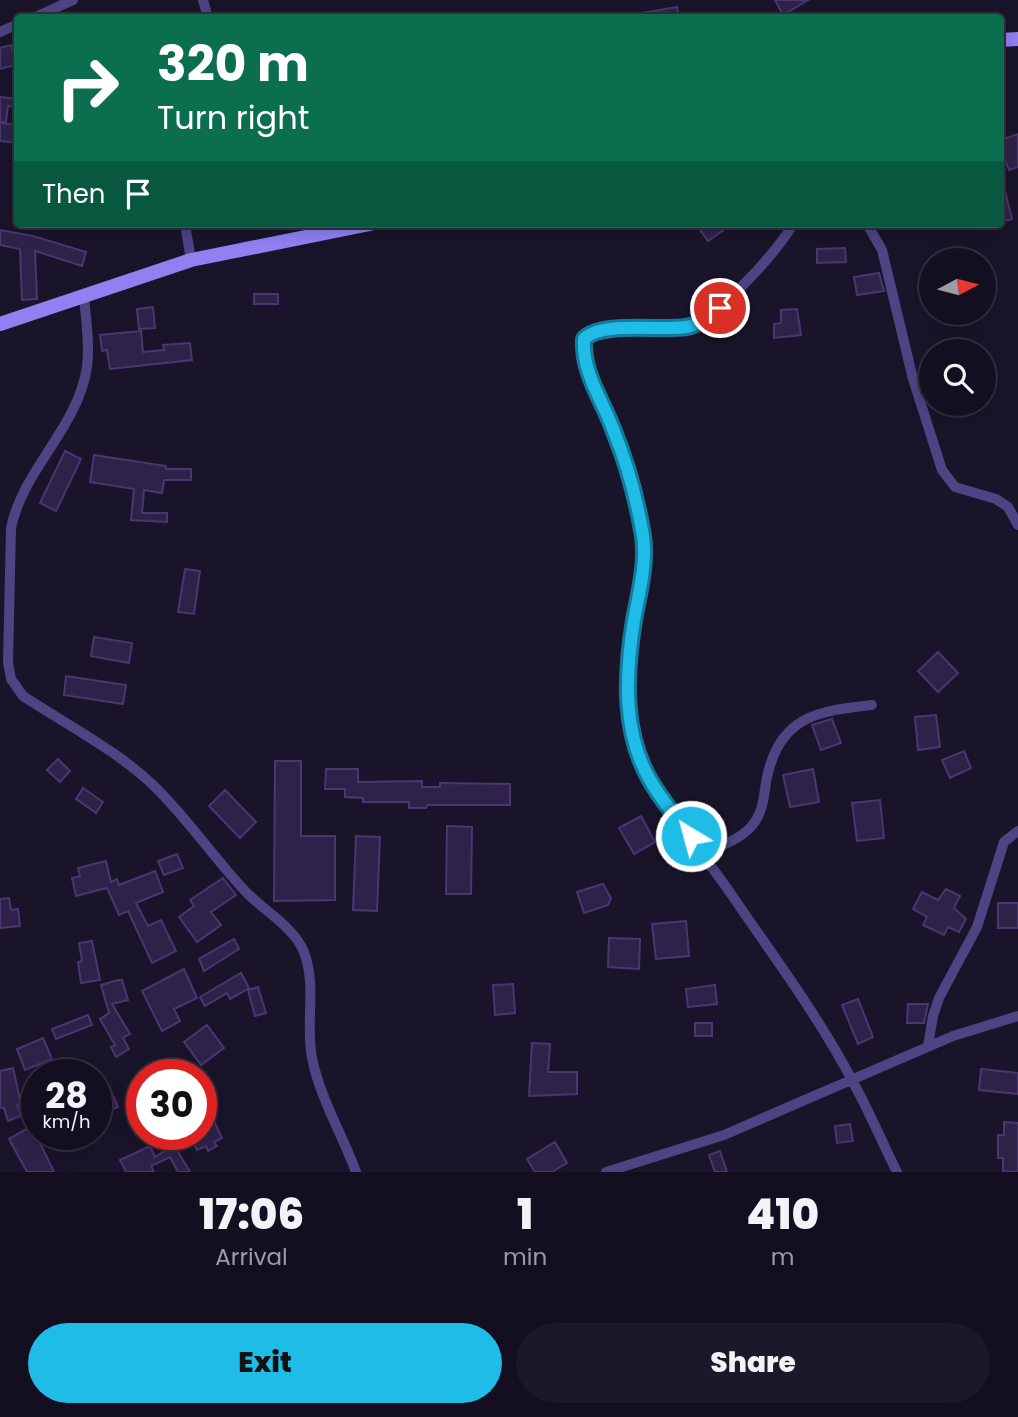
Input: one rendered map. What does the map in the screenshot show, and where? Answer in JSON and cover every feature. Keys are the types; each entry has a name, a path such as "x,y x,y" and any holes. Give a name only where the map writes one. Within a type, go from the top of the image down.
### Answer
{"main road":[{"path":"0,324 191,260 350,228"}],"street":[{"path":"42,14 73,0"},
{"path":"186,228 191,260"},
{"path":"790,228 774,250 720,308 705,320 689,327 590,333 584,339 583,353 587,372 613,428 628,472 643,539 643,570 634,624 628,692 634,743 652,784 704,854 853,1080 897,1172"},
{"path":"869,228 882,250 913,379 942,470 955,487 996,499 1008,507 1018,525"},
{"path":"84,297 87,368 74,411 26,486 15,508 5,540 5,673 23,696 135,770 158,790 247,893 297,941 310,971 308,1030 313,1059 321,1090 356,1172"},
{"path":"704,854 744,834 755,822 761,808 770,761 794,725 811,716 836,709 872,705"},
{"path":"929,1046 933,1016 939,998 977,927 1004,842 1018,831"},
{"path":"606,1172 724,1135 929,1046 1018,1016"}],"building":[{"path":"775,0 808,0 785,14"},
{"path":"677,7 678,14 642,14"},
{"path":"11,45 14,66 0,69 0,48"},
{"path":"0,97 14,99 14,107 8,106 6,122 0,122"},
{"path":"0,123 14,125 14,143 0,141"},
{"path":"1018,134 1018,167 1009,170 1004,157 1004,139"},
{"path":"1004,187 1012,219 1004,221"},
{"path":"699,228 726,228 708,241"},
{"path":"0,230 33,236 86,252 82,266 35,251 37,299 22,300 20,249 0,245"},
{"path":"845,248 846,262 817,263 817,249"},
{"path":"879,273 884,291 857,295 854,277"},
{"path":"254,294 278,294 278,304 254,304"},
{"path":"153,307 155,328 139,329 137,309"},
{"path":"797,309 801,335 774,338 774,324 781,323 781,310"},
{"path":"141,331 143,352 164,350 163,345 190,343 192,360 110,369 107,350 102,351 100,335"},
{"path":"65,451 81,459 56,511 40,503"},
{"path":"94,455 166,466 166,469 191,469 191,480 164,480 162,493 144,490 142,513 167,513 167,522 131,520 134,489 90,482"},
{"path":"185,569 200,571 194,614 178,612"},
{"path":"94,637 132,643 129,663 91,656"},
{"path":"938,652 958,673 938,692 918,671"},
{"path":"66,676 126,685 123,704 64,695"},
{"path":"936,715 940,747 918,750 915,717"},
{"path":"832,719 841,743 821,750 812,725"},
{"path":"964,751 971,768 950,778 942,760"},
{"path":"58,759 70,771 60,782 47,770"},
{"path":"275,761 301,761 301,836 335,836 335,900 274,901"},
{"path":"326,769 358,769 358,782 422,781 422,787 440,787 440,783 510,784 510,805 428,805 426,808 409,808 409,802 363,802 363,798 345,797 345,789 325,789"},
{"path":"813,769 819,802 790,807 783,775"},
{"path":"83,788 103,802 96,813 76,799"},
{"path":"225,790 256,822 240,838 209,806"},
{"path":"880,800 884,838 857,841 852,803"},
{"path":"641,816 655,842 634,854 619,828"},
{"path":"447,826 472,827 471,894 446,894"},
{"path":"356,836 380,837 377,911 353,910"},
{"path":"177,854 183,868 164,875 158,861"},
{"path":"106,861 111,882 117,879 119,885 155,871 163,892 136,903 148,926 161,920 176,951 152,963 128,911 119,915 107,888 76,896 72,878 80,876 78,868"},
{"path":"223,878 236,895 211,912 221,925 197,942 179,917 194,906 190,900"},
{"path":"603,884 611,898 608,905 584,913 577,892"},
{"path":"946,889 960,896 954,908 966,919 959,932 948,927 944,935 923,925 927,917 913,909 922,892 938,900"},
{"path":"9,898 11,910 18,909 20,926 0,928 0,899"},
{"path":"998,903 1018,903 1018,928 998,928"},
{"path":"686,921 689,956 656,959 652,924"},
{"path":"609,938 640,939 639,969 608,967"},
{"path":"234,939 239,949 204,971 199,959"},
{"path":"92,941 100,980 81,983 79,943"},
{"path":"184,969 197,998 174,1009 180,1021 162,1031 142,991"},
{"path":"241,973 249,988 230,999 227,993 205,1006 200,997"},
{"path":"122,980 128,1000 112,1004 130,1034 123,1038 129,1049 116,1057 111,1047 115,1045 100,1019 109,1013 101,985"},
{"path":"513,984 515,1013 495,1015 493,985"},
{"path":"715,985 717,1004 688,1007 686,989"},
{"path":"258,987 266,1013 255,1016 248,990"},
{"path":"858,999 873,1037 858,1044 842,1005"},
{"path":"908,1004 928,1004 924,1023 907,1023"},
{"path":"88,1015 92,1025 56,1039 52,1029"},
{"path":"695,1023 712,1023 712,1036 695,1036"},
{"path":"207,1025 224,1048 209,1059 197,1059 184,1042"},
{"path":"43,1038 52,1059 21,1060 17,1049"},
{"path":"532,1043 550,1044 548,1072 577,1072 577,1094 529,1096"},
{"path":"13,1068 21,1104 17,1105 21,1116 8,1121 4,1108 0,1108 0,1071"},
{"path":"981,1069 1018,1073 1018,1094 979,1090"},
{"path":"112,1093 118,1107 112,1110"},
{"path":"1004,1122 1018,1123 1018,1172 1003,1171 1003,1158 998,1158 998,1135 1004,1135"},
{"path":"850,1124 853,1141 837,1143 835,1126"},
{"path":"217,1127 222,1138 217,1140"},
{"path":"21,1132 21,1150 43,1150 54,1172 27,1172 9,1139"},
{"path":"555,1142 567,1163 552,1172 535,1172 527,1159"},
{"path":"141,1150 152,1150 155,1157 166,1150 177,1150 190,1172 178,1172 170,1157 151,1166 154,1172 126,1172 120,1160"},
{"path":"720,1151 727,1172 715,1172 709,1155"}],"route":[{"path":"691,836 652,784 634,743 628,692 634,624 643,570 643,539 628,472 613,428 587,372 583,353 584,339 590,333 689,327 705,320 720,308"}]}
